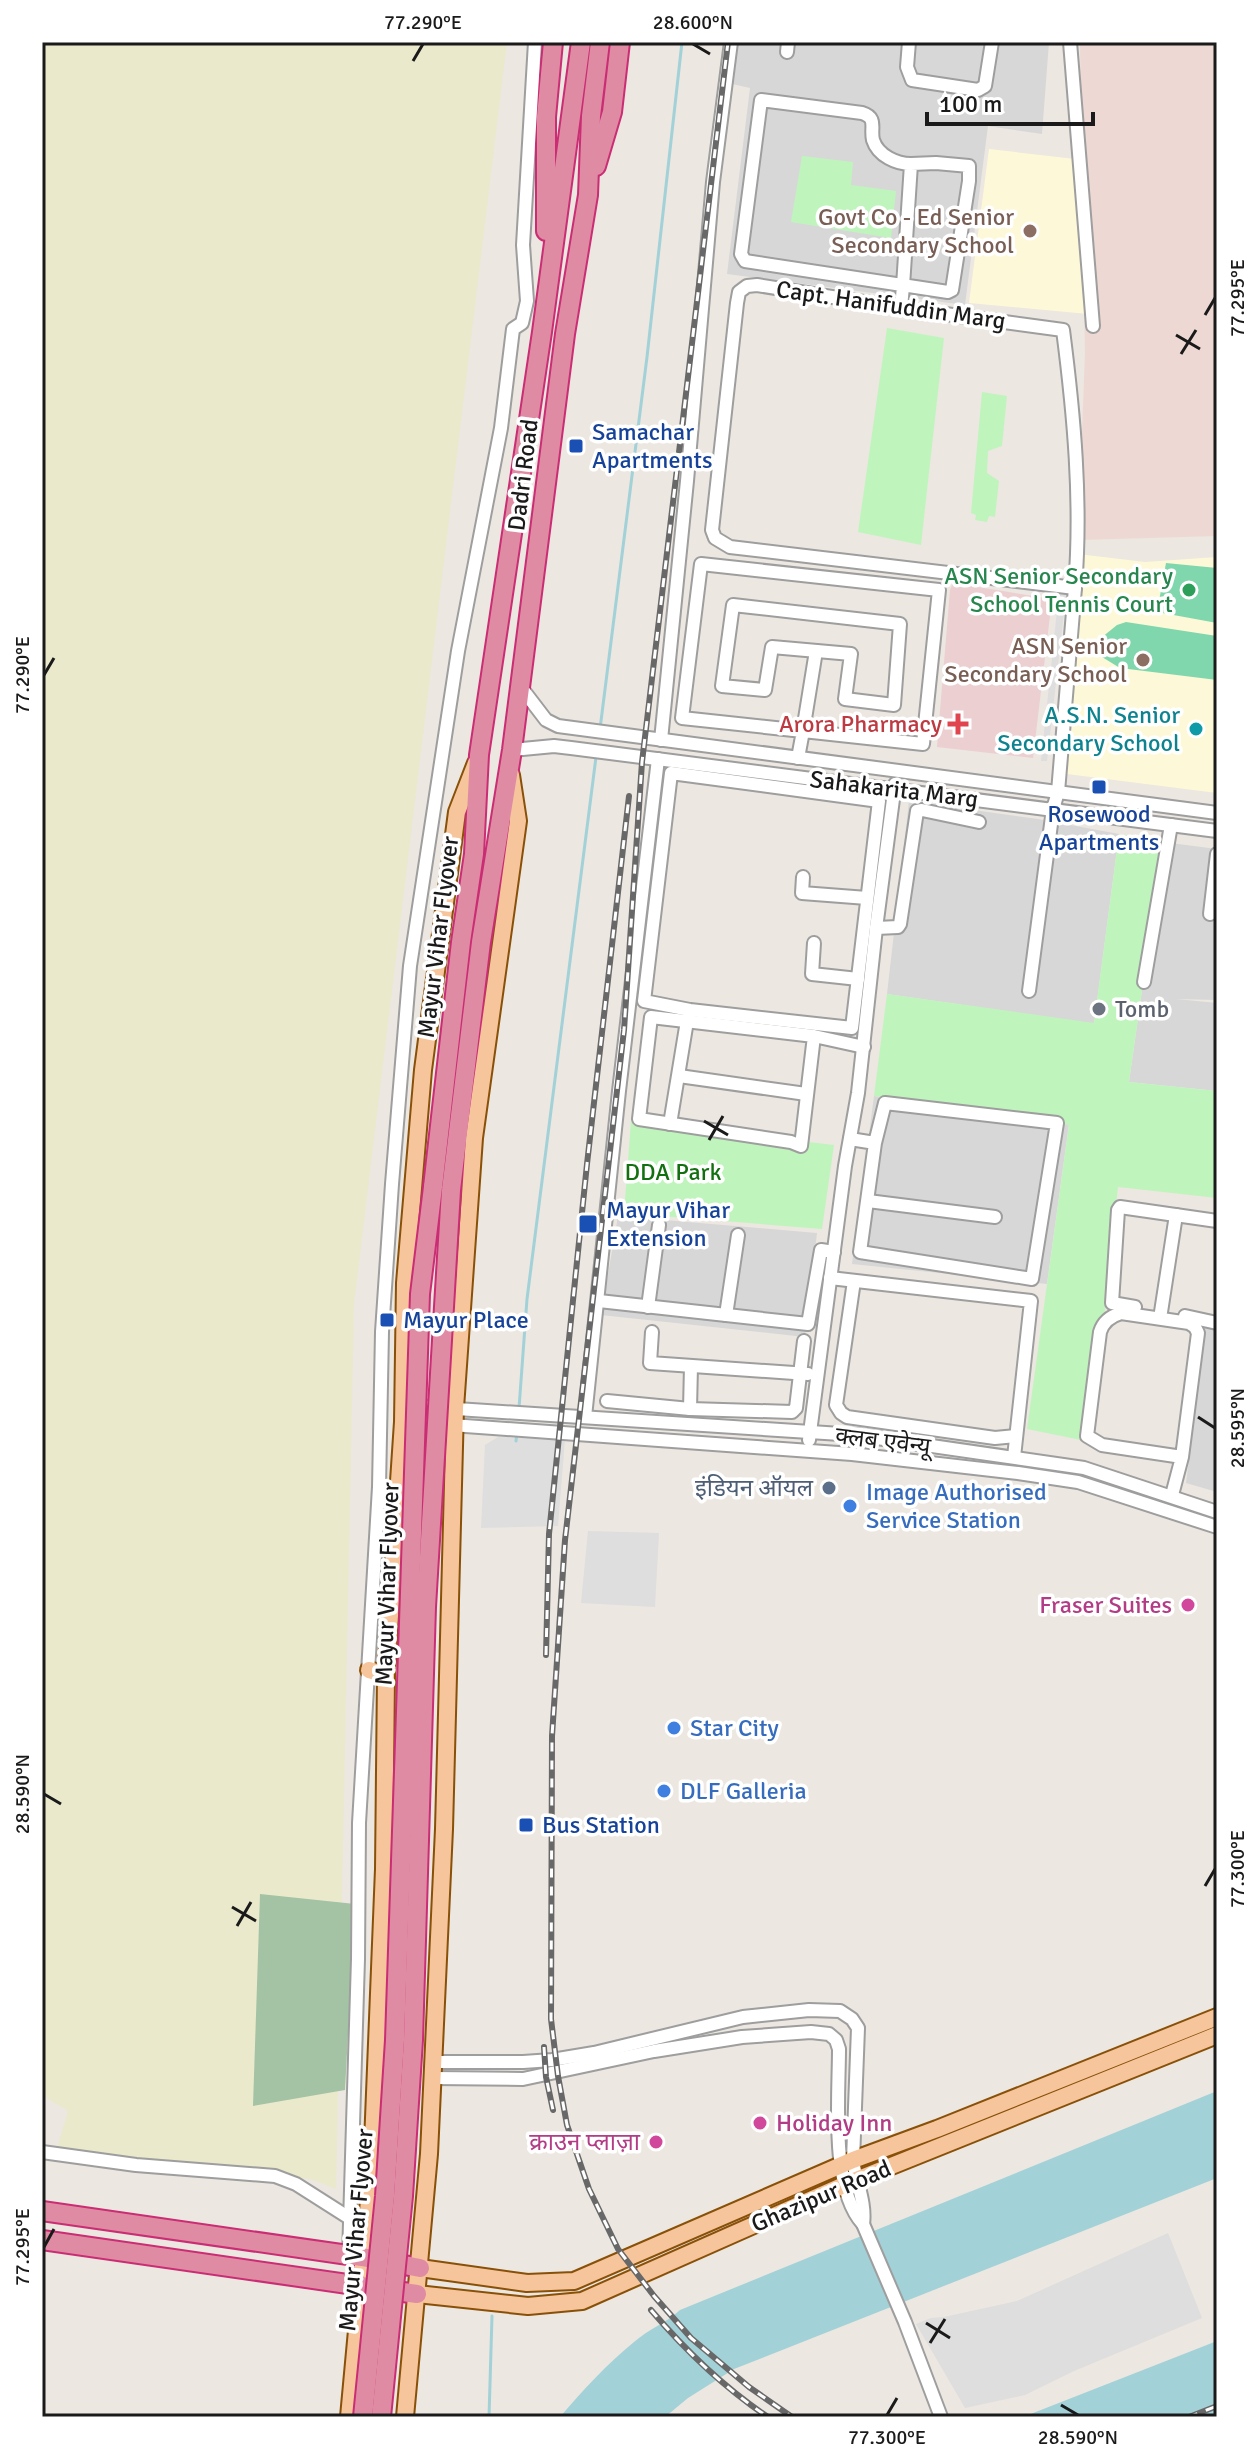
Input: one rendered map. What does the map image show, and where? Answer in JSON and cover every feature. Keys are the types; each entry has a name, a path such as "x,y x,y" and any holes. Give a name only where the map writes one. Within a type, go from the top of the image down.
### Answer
{"highway":[{"path":"546,302 546,117 553,42"},
{"path":"546,302 581,42"},
{"path":"588,195 591,116 600,42"},
{"path":"588,195 612,112 620,42"},
{"name":"Dadri Road","path":"510,756 565,334 588,195"},
{"name":"Dadri Road","path":"479,755 546,302"},
{"name":"Mayur Vihar Flyover","path":"363,2417 385,2196 395,2040 420,1294 474,854 479,755"},
{"name":"Mayur Vihar Flyover","path":"381,2417 403,2196 413,2040 426,1607 451,1190 481,942 510,756"},
{"path":"42,2211 420,2268"},
{"path":"42,2240 417,2294"}],"main road":[{"path":"349,2417 360,2288 356,2256 372,2168 384,1869 386,1675 403,1414 405,1283 423,1070 457,812 479,755"},
{"path":"405,2417 420,2268 433,2070 444,1829 455,1416 474,1138 518,821 510,756"},
{"path":"405,1283 421,1301 437,1306 453,1300 464,1284"},
{"path":"369,1670 386,1675"},
{"name":"Ghazipur Road","path":"420,2268 527,2283 574,2281 847,2163 1217,2017"},
{"name":"Ghazipur Road","path":"417,2294 528,2306 582,2301 1217,2035"},
{"path":"352,2393 362,2376 379,2369 397,2376 404,2383 408,2395"}],"street":[{"path":"356,2256 351,2219 359,1823 379,1487 383,1317 392,1184 410,966 458,651 501,428 513,329 522,323 527,301 523,245 535,42"},
{"path":"661,740 713,182 731,42"},
{"path":"909,42 907,67 912,80 978,90 985,86 992,42"},
{"path":"1070,42 1093,326"},
{"path":"761,100 868,115 873,126 873,141 884,155 899,164 911,164 969,166 952,290 903,286 745,261 741,254 761,100"},
{"path":"901,308 911,164"},
{"name":"Capt. Hanifuddin Marg","path":"1029,991 1053,809 1058,792 1075,588 1078,546 1074,425 1063,330 757,285 747,286 739,292 712,530 715,538 730,547 1075,588"},
{"path":"701,564 939,590 923,744 803,731 682,718 701,564"},
{"path":"733,605 900,624 894,705 845,699 851,654 816,651 772,647 765,690 722,686 733,605"},
{"path":"798,758 816,651"},
{"name":"Sahakarita Marg","path":"520,686 546,720 574,729 1217,813"},
{"name":"Sahakarita Marg","path":"510,756 554,746 1217,831"},
{"path":"585,1417 658,759"},
{"path":"808,1451 864,1047 897,771"},
{"path":"879,801 852,1028 690,1010 644,1001 671,773 879,801 893,803"},
{"path":"876,928 893,929 900,924 917,811 979,822"},
{"path":"1144,982 1171,825"},
{"path":"1210,914 1217,854"},
{"path":"803,877 802,893 867,898"},
{"path":"814,943 812,974 858,979"},
{"path":"814,1036 801,1146 639,1119 651,1017 814,1036 864,1047"},
{"path":"853,1019 867,1021"},
{"path":"670,1124 687,1021"},
{"path":"679,1076 806,1094"},
{"path":"885,1103 1057,1123 1032,1279 860,1252 875,1143 885,1103"},
{"path":"850,1139 875,1143"},
{"path":"868,1201 995,1217"},
{"path":"1217,1221 1120,1207 1112,1303 1217,1323"},
{"path":"1161,1312 1176,1215"},
{"path":"648,1307 659,1225"},
{"path":"726,1315 738,1235"},
{"path":"599,1301 808,1324 821,1250 834,1252"},
{"path":"830,1278 1031,1301 1014,1457"},
{"path":"854,1281 836,1405 841,1413 847,1417 995,1438 1016,1436"},
{"path":"1172,1495 1182,1457 1198,1333 1189,1323 1121,1313 1114,1315 1102,1325 1100,1332 1087,1436 1102,1445 1182,1457"},
{"path":"652,1332 650,1363 818,1375"},
{"path":"607,1401 690,1409 792,1412 796,1408 804,1341"},
{"path":"690,1409 691,1366"},
{"name":"क्लब एवेन्यू","path":"455,1416 503,1411 856,1435 1084,1468 1217,1512"},
{"path":"403,1414 455,1416"},
{"name":"क्लब एवेन्यू","path":"455,1416 503,1428 808,1451 1018,1473 1078,1482 1217,1527"},
{"path":"433,2070 552,2060 743,2017 834,2010 852,2019 858,2028 847,2163"},
{"path":"836,2040 852,2019"},
{"path":"433,2070 523,2079 654,2051 742,2037 811,2032 829,2034 836,2040 839,2049 851,2187 865,2212 863,2224 941,2417"},
{"path":"42,2152 136,2165 275,2176 296,2184 351,2219"}],"shaded area":[{"path":"734,42 1049,42 1042,134 988,126 965,305 727,274 750,88 728,83"},
{"path":"1080,42 1217,42 1217,536 1078,540 1085,353"},
{"name":"Govt Co - Ed Senior Secondary School","path":"989,149 1075,159 1088,314 969,303"},
{"name":"ASN Senior Secondary School","path":"1078,554 1145,562 1217,557 1217,793 1059,773"},
{"path":"953,583 1052,599 1033,758 937,747"},
{"path":"1067,587 1047,761 1041,761 1059,592"},
{"path":"909,801 1119,834 1094,1024 887,994"},
{"path":"1163,842 1217,849 1217,1000 1176,999 1217,1003 1217,1091 1129,1082"},
{"path":"874,1096 1069,1124 1047,1284 852,1264"},
{"path":"618,1216 817,1233 805,1337 601,1315"},
{"path":"1204,1326 1217,1328 1217,1492 1186,1483"},
{"path":"498,1437 565,1439 558,1526 481,1528 485,1445"},
{"path":"588,1531 659,1533 655,1607 581,1603"},
{"path":"1168,2233 1202,2318 1074,2371 1025,2395 965,2408 916,2324 931,2318 1017,2301"}],"green space":[{"path":"42,42 507,42 354,1304 336,2189 310,2179 56,2152 68,2111 42,2095"},
{"path":"802,156 853,162 851,185 896,191 891,238 791,222"},
{"path":"887,328 944,338 921,545 858,532"},
{"path":"982,392 1007,396 1002,446 988,451 987,473 999,481 995,517 989,516 987,522 975,520 976,515 971,513"},
{"name":"ASN Senior Secondary School Tennis Court","path":"1166,563 1217,568 1217,623 1157,612"},
{"path":"1126,622 1217,636 1217,680 1120,668 1102,657 1101,638"},
{"path":"1119,834 1163,842 1129,1082 1217,1091 1217,1198 1118,1187 1091,1442 1027,1429 1069,1125 874,1096 887,994 1094,1023"},
{"name":"DDA Park","path":"631,1121 834,1145 822,1229 624,1213"},
{"path":"260,1894 355,1904 345,2090 253,2106"}],"water":[{"path":"1217,2091 1217,2178 734,2369 688,2398 665,2417 560,2417 624,2350 680,2310"},
{"path":"1217,2341 1217,2417 1023,2417"}],"waterway":[{"path":"600,729 647,357 682,42"},
{"path":"519,1408 527,1299 596,757"},
{"path":"516,1441 517,1432"},
{"path":"489,2417 492,2316"}],"railway":[{"path":"728,42 642,762 624,1030 565,1540 552,1736 551,2019 567,2125 589,2189 618,2249 691,2338 749,2387 792,2417"},
{"path":"546,1655 549,1534 629,796"},
{"path":"544,2047 553,2110"},
{"path":"651,2310 706,2368 768,2417"},
{"path":"1189,2417 1217,2406"}],"place":[{"name":"Govt Co - Ed Senior Secondary School","path":"1030,231"},
{"name":"Samachar Apartments","path":"576,446"},
{"name":"ASN Senior Secondary School Tennis Court","path":"1189,590"},
{"name":"ASN Senior Secondary School","path":"1143,660"},
{"name":"Arora Pharmacy","path":"958,724"},
{"name":"A.S.N. Senior Secondary School","path":"1196,729"},
{"name":"Rosewood Apartments","path":"1099,787"},
{"name":"Tomb","path":"1099,1009"},
{"name":"Mayur Vihar Extension","path":"588,1224"},
{"name":"Mayur Place","path":"387,1320"},
{"name":"इंडियन ऑयल","path":"829,1488"},
{"name":"Image Authorised Service Station","path":"850,1506"},
{"name":"Fraser Suites","path":"1188,1605"},
{"name":"Star City","path":"674,1728"},
{"name":"DLF Galleria","path":"664,1791"},
{"name":"Bus Station","path":"526,1825"},
{"name":"Holiday Inn","path":"760,2123"},
{"name":"क्राउन प्लाज़ा","path":"656,2142"}]}
